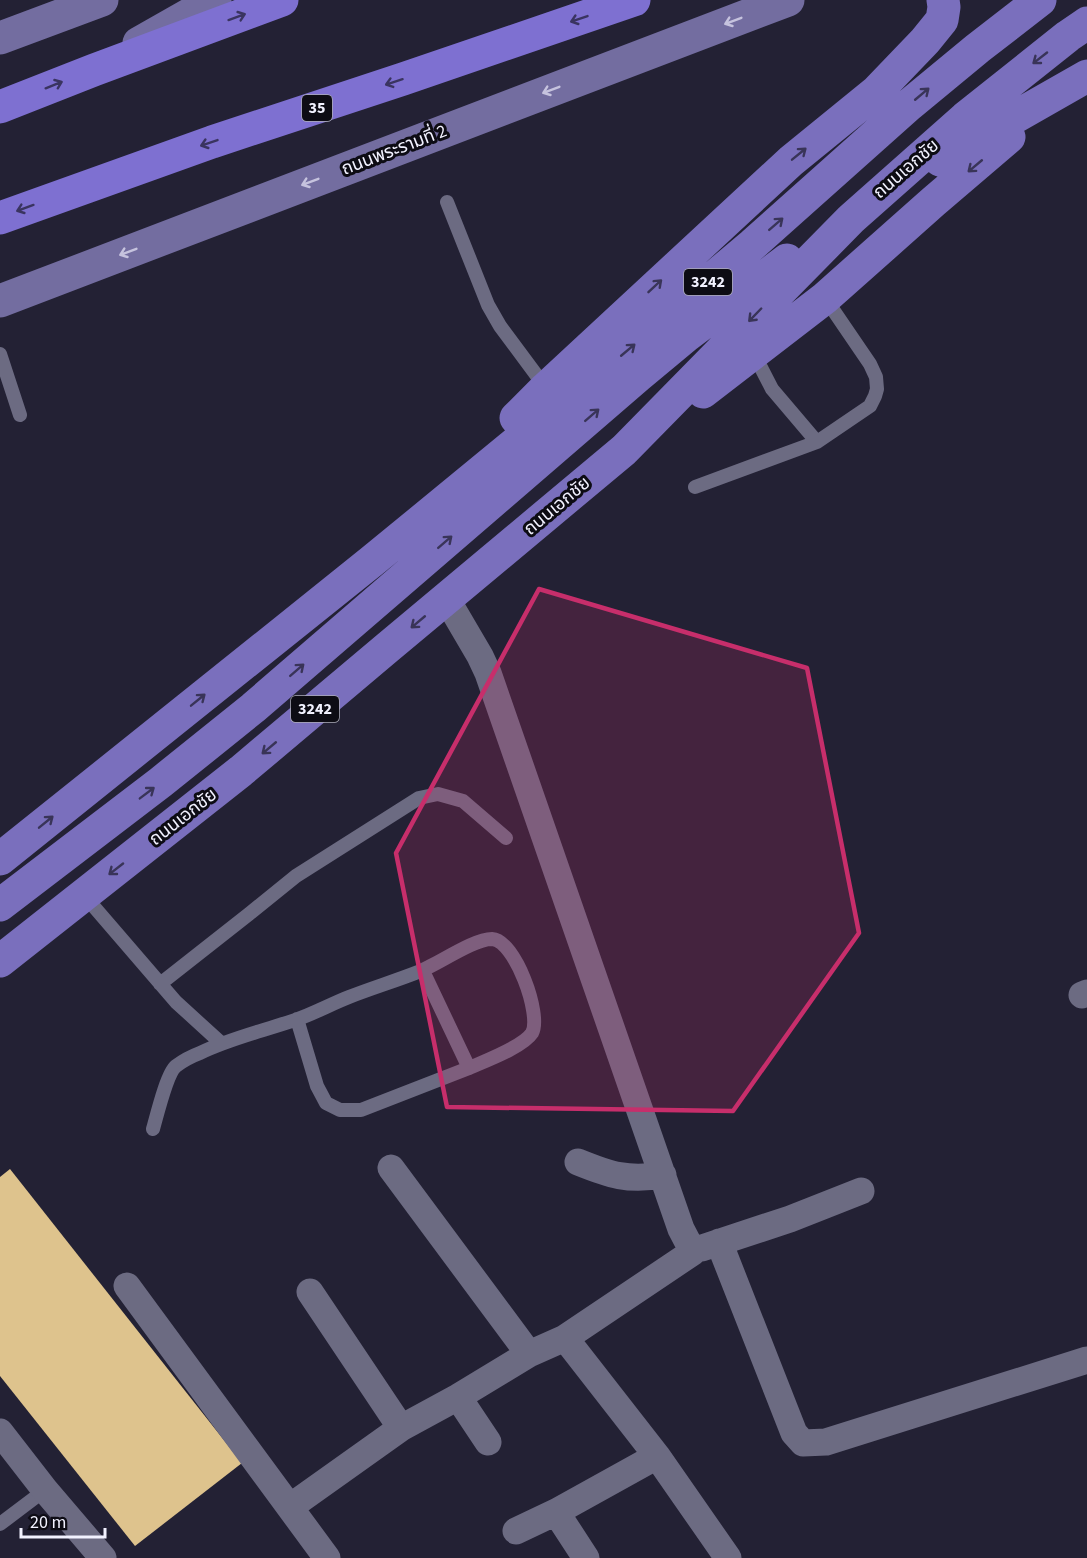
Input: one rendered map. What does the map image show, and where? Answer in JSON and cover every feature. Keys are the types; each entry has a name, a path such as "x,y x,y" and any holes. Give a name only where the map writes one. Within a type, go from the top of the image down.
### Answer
{"highway":[{"path":"0,107 282,0"},
{"name":"35","path":"0,218 212,142 403,80 634,0"}],"main road":[{"path":"0,38 56,13 102,0"},
{"path":"94,70 215,0"},
{"name":"ถนนพระรามที่ 2","path":"0,302 788,0"},
{"path":"372,561 546,388 790,161 877,91 942,20 944,7 942,0"},
{"name":"3242","path":"0,859 372,561 590,382 752,245 909,105 1040,0"},
{"name":"ถนนเอกชัย","path":"0,961 241,771 624,450 851,219 973,111 1087,23"},
{"path":"624,450 754,354 825,298 1012,134 1087,77"},
{"path":"0,905 161,782 253,708 629,383 719,310 786,260 890,191 997,126 1087,77"}],"street":[{"path":"446,598 488,673 681,1229 693,1252"},
{"path":"578,1162 621,1177 642,1178 663,1175"},
{"path":"391,1168 529,1354"},
{"path":"290,1508 401,1428 529,1354 565,1338 693,1252 790,1219 861,1191"},
{"path":"719,1242 794,1433 803,1443 825,1443 1087,1360"},
{"path":"127,1286 327,1558"},
{"path":"310,1292 401,1428"},
{"path":"565,1338 657,1456 728,1558"},
{"path":"458,1396 488,1442"},
{"path":"0,1432 45,1490 103,1558"},
{"path":"516,1531 556,1512 657,1456"},
{"path":"556,1512 586,1558"}],"lane":[{"path":"447,202 488,305 500,326 546,388"},
{"path":"695,487 817,442 870,406 877,388 876,377 870,364 825,298"},
{"path":"0,354 20,415"},
{"path":"754,354 772,388 817,442"},
{"path":"160,984 296,876 419,798 438,794 463,801 506,838"},
{"path":"83,894 176,1002 221,1043"},
{"path":"153,1129 169,1076 174,1067 186,1059 221,1043 297,1019 423,970 480,942 492,939 503,943 514,960 526,982 534,1029 529,1036 514,1047 469,1068 361,1110 340,1110 326,1103 317,1086 297,1019"},
{"path":"423,970 469,1068"},
{"path":"0,1524 45,1490"}],"highlighted area":[{"path":"539,589 807,668 859,933 733,1111 447,1107 396,853"}],"building":[{"path":"10,1169 242,1463 135,1546 0,1376 0,1177"}]}
